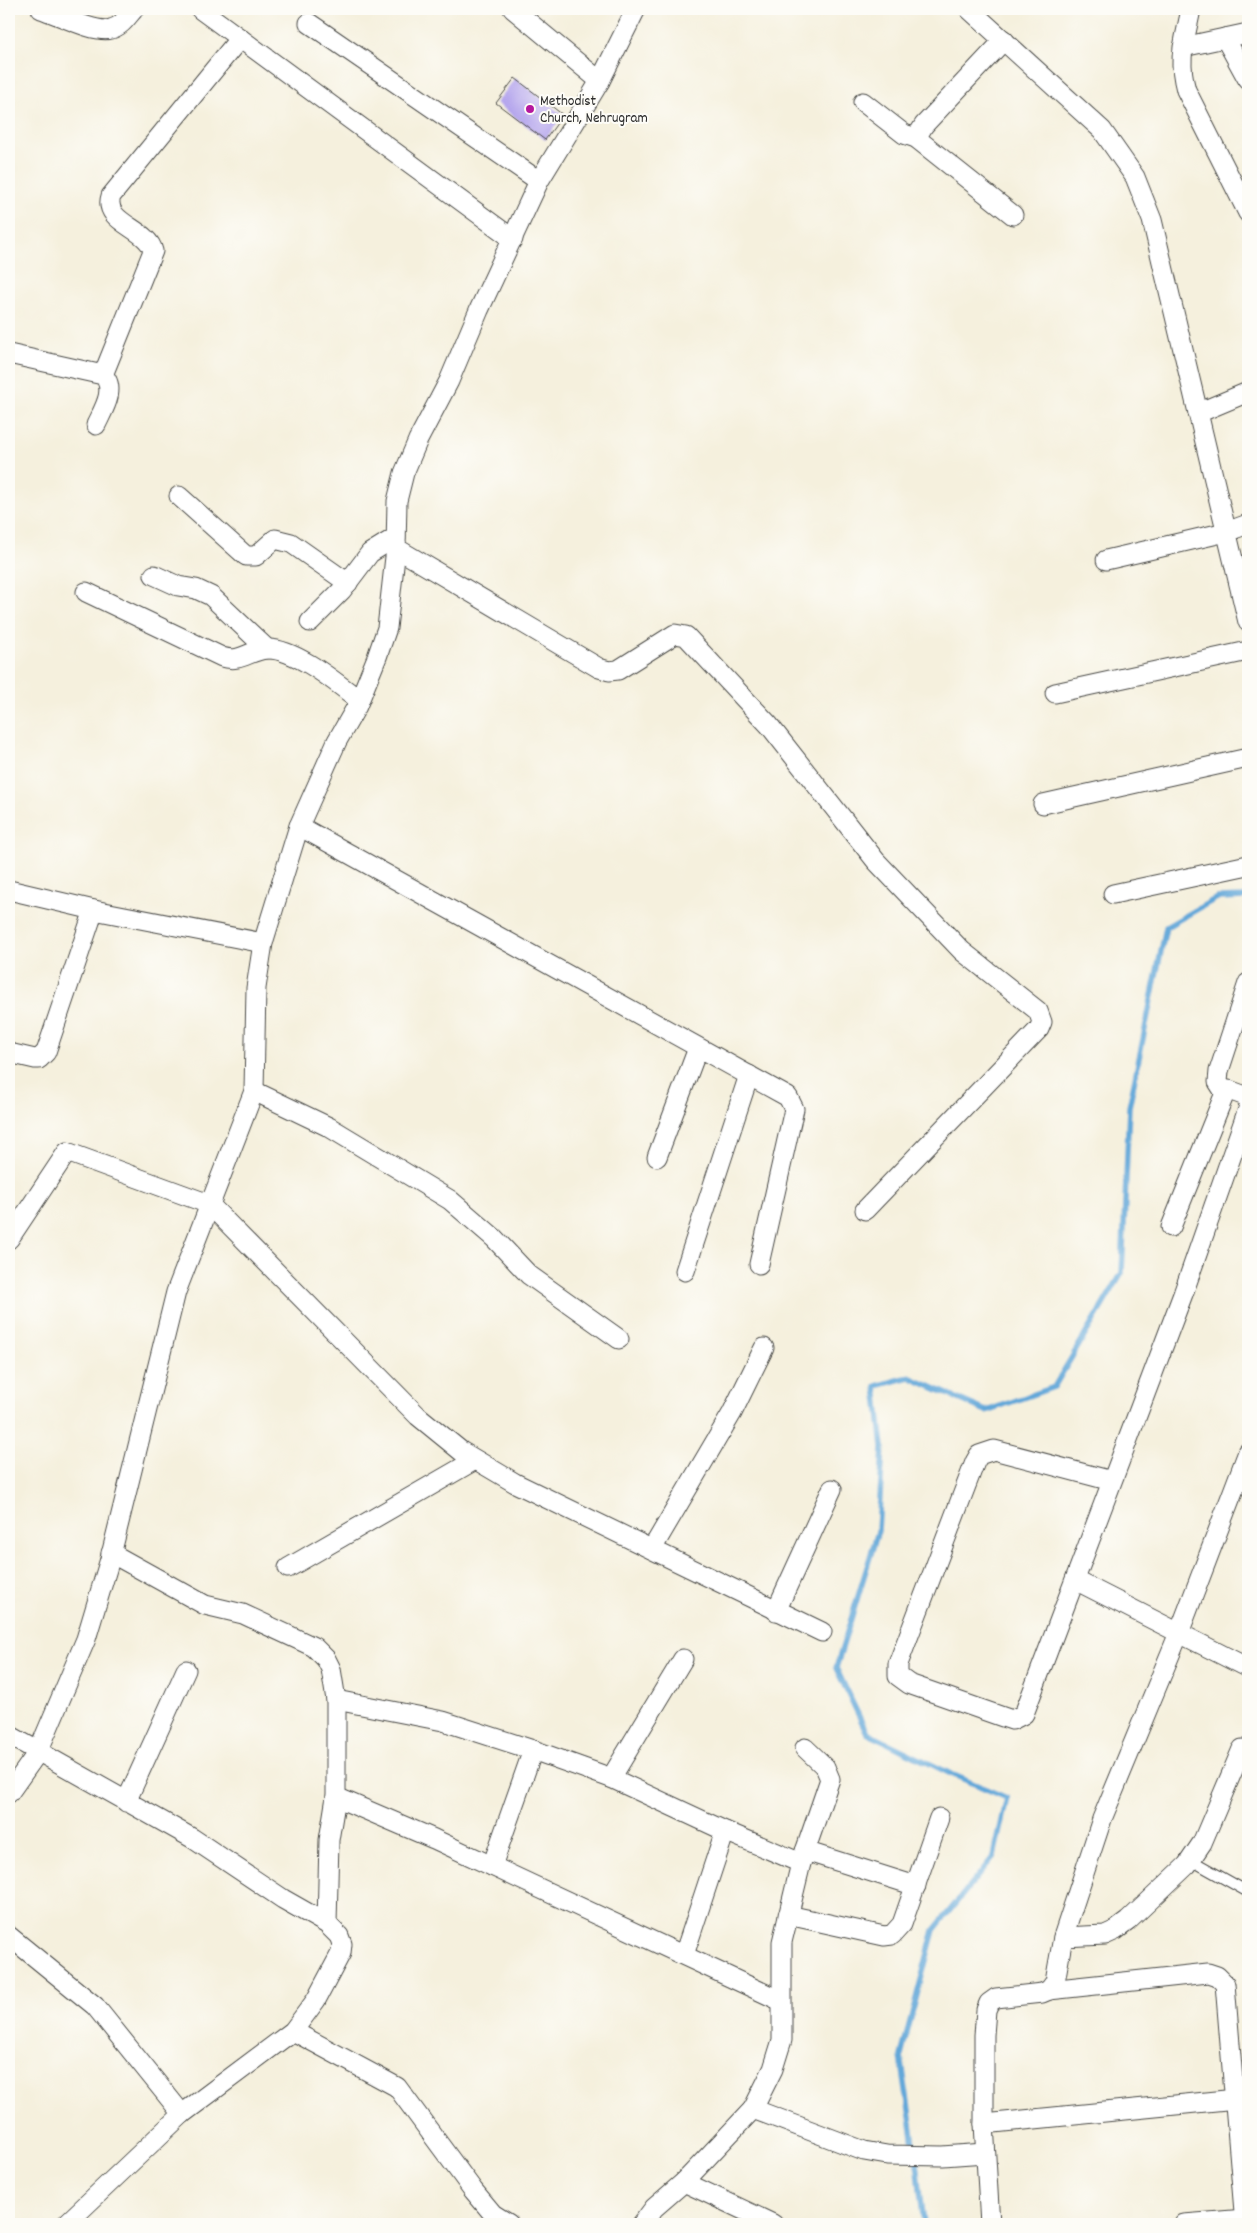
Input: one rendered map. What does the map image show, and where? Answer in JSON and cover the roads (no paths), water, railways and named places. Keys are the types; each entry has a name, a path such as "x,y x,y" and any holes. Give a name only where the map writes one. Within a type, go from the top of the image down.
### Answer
{"street":[{"path":"41,9 93,28 110,30 123,23 134,9"},
{"path":"200,9 513,239"},
{"path":"513,9 600,81"},
{"path":"9,1793 38,1752 86,1639 111,1553 176,1292 254,1091 256,988 263,942 299,826 337,741 359,700 387,628 396,542 396,500 404,473 418,440 449,381 479,310 539,182 600,81 636,9"},
{"path":"969,9 1102,130 1135,177 1152,220 1248,622"},
{"path":"1191,9 1180,61 1186,90 1248,213"},
{"path":"309,23 539,182"},
{"path":"1183,47 1248,33"},
{"path":"103,375 153,251 148,241 115,216 109,205 111,196 240,38"},
{"path":"1225,38 1248,80"},
{"path":"916,138 924,125 1004,40"},
{"path":"863,102 904,134 916,138 1013,215"},
{"path":"9,354 103,375 108,380 109,395 96,425"},
{"path":"1198,413 1248,392"},
{"path":"178,496 246,556 256,556 275,539 282,539 291,543 348,583"},
{"path":"1106,560 1226,532 1248,524"},
{"path":"310,622 348,583 370,553 396,542"},
{"path":"396,542 599,668 609,671 618,670 675,634 686,636 769,725 876,862 962,951 1038,1011 1042,1022 1039,1030 865,1210"},
{"path":"154,575 178,586 211,596 267,649 310,664 359,700"},
{"path":"86,592 222,657 237,659 267,649"},
{"path":"1055,694 1248,651"},
{"path":"1043,804 1248,758"},
{"path":"299,826 698,1048 784,1093 794,1109 759,1264"},
{"path":"1113,894 1248,865"},
{"path":"9,890 94,910 263,942"},
{"path":"9,1053 39,1059 46,1052 94,910"},
{"path":"1225,1093 1218,1082 1219,1071 1248,983"},
{"path":"657,1157 698,1048"},
{"path":"686,1271 749,1075"},
{"path":"1171,1227 1225,1093 1229,1090 1248,1097"},
{"path":"254,1091 329,1127 450,1200 494,1238 529,1275 619,1338"},
{"path":"1112,1482 994,1450 979,1455 974,1462 898,1664 898,1676 909,1684 1012,1720 1024,1714 1029,1705 1183,1294 1248,1109"},
{"path":"9,1239 67,1152 209,1204 418,1416 461,1451 515,1483 822,1632"},
{"path":"652,1549 723,1428 764,1348"},
{"path":"1049,1990 1056,1978 1064,1937 1102,1819 1179,1633 1248,1452"},
{"path":"288,1568 475,1460"},
{"path":"776,1610 832,1489"},
{"path":"111,1553 206,1605 243,1614 314,1647 326,1659 331,1669 336,1700 336,1797 329,1840 327,1924"},
{"path":"1075,1580 1248,1668"},
{"path":"611,1778 683,1659"},
{"path":"126,1802 186,1670"},
{"path":"336,1700 443,1721 611,1778 725,1832 803,1857 916,1886"},
{"path":"9,1735 192,1838 283,1898 327,1924 339,1936 342,1944 341,1953 316,2000 293,2031 182,2114 66,2224"},
{"path":"642,2224 654,2208 684,2182 754,2110 779,2053 782,2040 782,1942 803,1857 830,1779 825,1767 804,1748"},
{"path":"1064,1937 1105,1935 1116,1930 1128,1922 1190,1860 1209,1828 1242,1749"},
{"path":"492,1866 533,1750"},
{"path":"336,1797 492,1866 781,2001"},
{"path":"788,1915 884,1936 892,1936 902,1924 939,1818"},
{"path":"684,1955 725,1832"},
{"path":"9,1936 95,2006 182,2114"},
{"path":"990,2224 984,2124 984,2035 986,2010 989,2003 996,1998 1049,1990 1208,1973 1217,1976 1225,1984 1245,2222 1184,2224"},
{"path":"293,2031 397,2087 473,2190 493,2214 509,2224"},
{"path":"984,2124 1236,2099"},
{"path":"754,2110 864,2151 887,2155 943,2156 985,2153"},
{"path":"684,2182 774,2224"}],"lane":[{"path":"1190,1860 1248,1892"}],"waterway":[{"path":"924,2224 901,2056 934,1930 994,1856 1007,1798 949,1773 867,1733 836,1668 878,1531 883,1447 876,1386 909,1377 986,1411 1054,1387 1122,1273 1129,1107 1166,927 1217,898 1248,897"}],"place":[{"name":"Methodist Church, Nehrugram","path":"530,109"}]}
